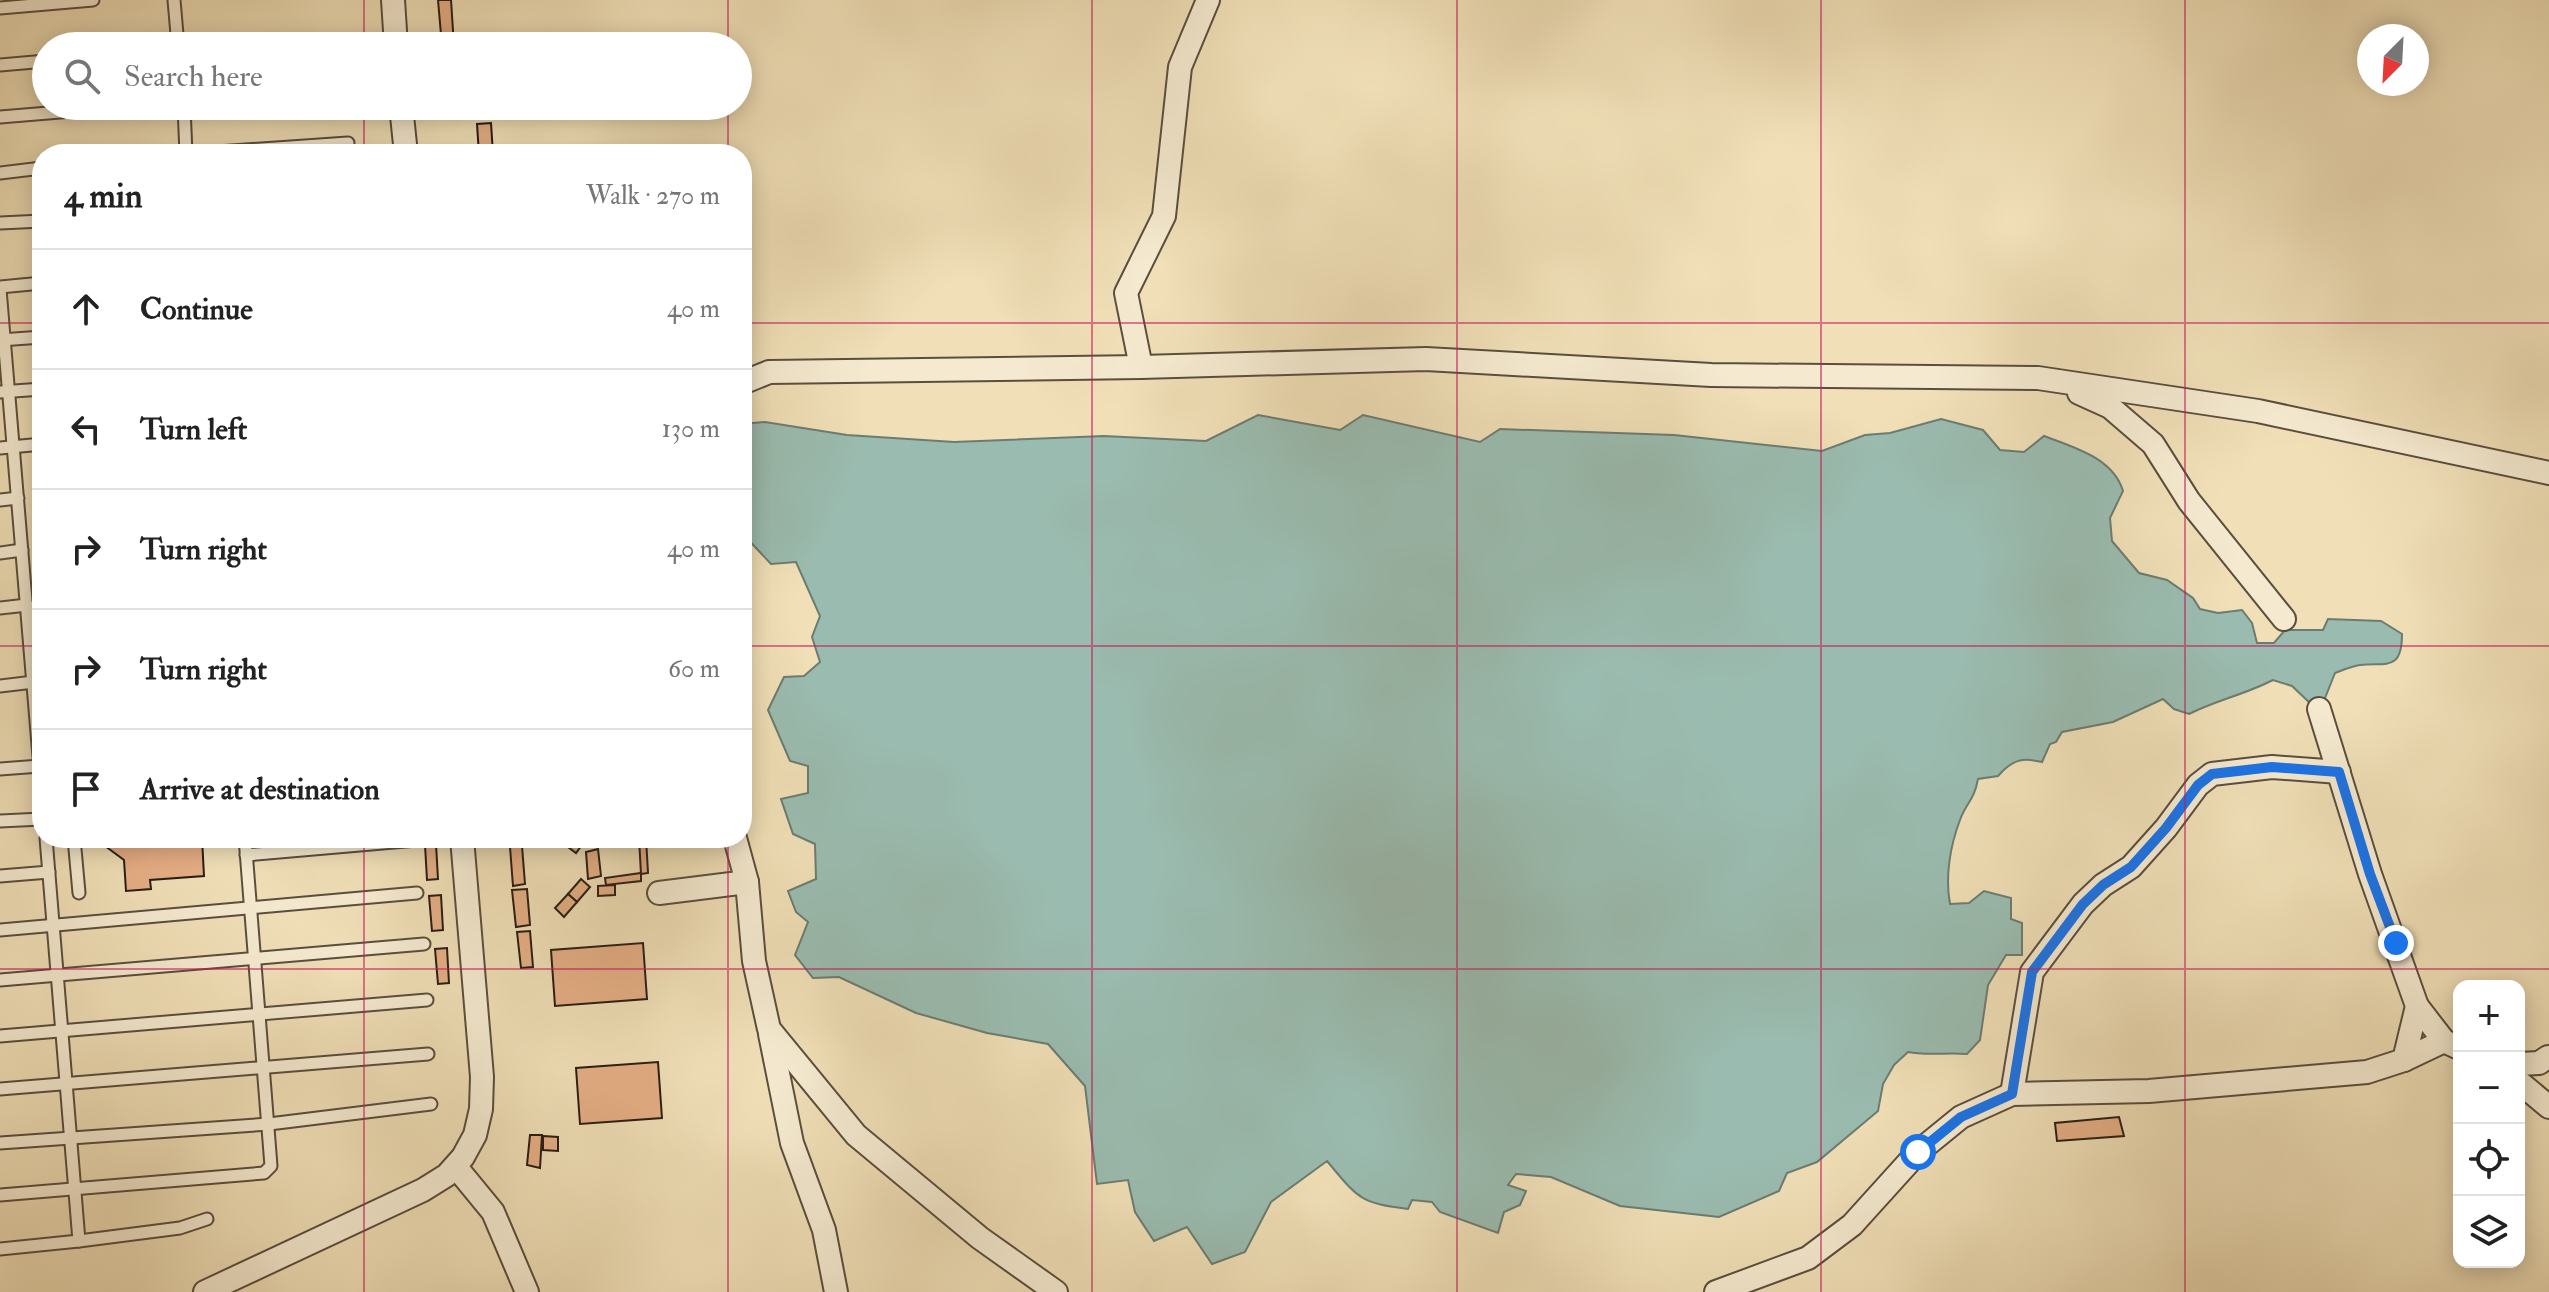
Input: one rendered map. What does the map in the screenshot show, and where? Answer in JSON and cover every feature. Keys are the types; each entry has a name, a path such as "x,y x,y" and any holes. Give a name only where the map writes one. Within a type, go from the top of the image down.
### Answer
{"street":[{"path":"393,0 395,32"},
{"path":"1141,367 1126,293 1164,216 1180,67 1208,0"},
{"path":"402,120 405,144"},
{"path":"752,379 769,372 1426,359 1711,375 2038,378 2258,411 2549,473"},
{"path":"2056,382 2110,407 2153,444 2189,501 2284,619"},
{"path":"1716,1292 1808,1258 1852,1225 1928,1143 1961,1117 2012,1094 2149,1091 2367,1072 2451,1045 2417,1006 2370,874 2319,709"},
{"path":"2012,1094 2032,972 2083,904 2103,885 2131,867 2166,828 2198,785 2212,774 2272,767 2339,772"},
{"path":"205,1292 407,1199 456,1167 475,1135 482,1095 463,848"},
{"path":"738,848 747,882 754,961 792,1143 824,1230 836,1292"},
{"path":"659,893 747,882"},
{"path":"2404,1060 2417,1006"},
{"path":"769,1029 856,1135 980,1238 1056,1292"},
{"path":"2525,1064 2539,1063 2549,1056"},
{"path":"2549,1056 2549,1074"},
{"path":"2525,1087 2549,1107"},
{"path":"456,1167 493,1212 527,1292"}],"lane":[{"path":"0,8 93,0"},
{"path":"174,0 177,32"},
{"path":"0,65 32,62"},
{"path":"0,117 32,114"},
{"path":"185,120 186,144"},
{"path":"333,144 348,143"},
{"path":"0,173 32,169"},
{"path":"0,223 32,221"},
{"path":"32,284 0,288 5,392 14,447 32,643"},
{"path":"2,340 32,338"},
{"path":"5,392 32,390"},
{"path":"0,448 32,445"},
{"path":"0,500 18,498"},
{"path":"0,553 22,550"},
{"path":"0,608 27,605"},
{"path":"0,686 32,682"},
{"path":"0,769 32,767"},
{"path":"0,821 32,819"},
{"path":"47,848 79,1241"},
{"path":"75,848 79,893"},
{"path":"0,1195 264,1173 271,1166 273,1157 246,848"},
{"path":"246,855 326,848"},
{"path":"0,876 49,872"},
{"path":"0,930 417,893"},
{"path":"0,980 424,944"},
{"path":"0,1036 427,1000"},
{"path":"0,1089 265,1070 428,1054"},
{"path":"0,1143 269,1124 431,1104"},
{"path":"0,1249 180,1228 207,1219"}],"water":[{"path":"1258,415 1340,430 1363,415 1480,442 1500,429 1674,435 1822,451 1865,435 1890,433 1941,419 1983,430 2000,450 2024,452 2044,436 2102,462 2118,480 2123,491 2110,518 2112,541 2139,573 2167,580 2193,598 2200,609 2218,613 2242,610 2252,623 2257,643 2274,643 2285,630 2323,630 2328,619 2381,621 2402,634 2401,646 2396,660 2391,663 2357,666 2335,673 2325,698 2311,704 2292,686 2273,680 2189,714 2174,709 2163,699 2113,722 2062,732 2056,742 2050,744 2042,762 2018,761 1998,776 1978,779 1960,820 1951,851 1948,872 1950,904 1969,903 1984,891 2011,898 2011,919 2022,923 2022,955 2006,955 1988,985 1980,1040 1967,1054 1908,1052 1894,1065 1883,1084 1878,1111 1817,1162 1787,1173 1779,1191 1719,1217 1620,1206 1551,1177 1516,1174 1508,1185 1526,1191 1520,1205 1504,1212 1498,1233 1440,1212 1432,1202 1412,1200 1408,1209 1369,1201 1353,1191 1327,1161 1271,1202 1245,1252 1212,1264 1187,1227 1154,1241 1135,1212 1128,1180 1097,1184 1085,1086 1048,1044 987,1033 916,1013 839,977 813,978 795,955 808,922 796,912 788,891 816,879 815,844 793,834 781,799 808,793 808,766 790,761 768,710 784,677 804,676 820,662 812,637 820,616 796,562 771,564 752,544 752,423 765,422 847,435 954,442 1104,436 1206,441"}],"building":[{"path":"438,0 451,0 453,32 441,32"},
{"path":"491,123 492,144 478,144 477,124"},
{"path":"108,848 203,848 204,876 150,880 151,889 126,891 124,860"},
{"path":"425,848 436,848 438,879 427,880"},
{"path":"510,848 522,848 525,884 513,886"},
{"path":"640,848 647,848 648,873 641,874"},
{"path":"598,849 601,876 588,879 586,852"},
{"path":"641,873 641,881 606,885 605,878"},
{"path":"581,879 590,887 577,902 568,894"},
{"path":"615,885 615,895 598,896 598,886"},
{"path":"527,889 530,925 516,927 512,890"},
{"path":"568,894 577,902 564,917 555,908"},
{"path":"441,895 443,930 432,931 429,896"},
{"path":"530,931 533,967 521,968 517,932"},
{"path":"643,943 647,999 555,1006 551,950"},
{"path":"447,948 449,983 438,984 435,949"},
{"path":"658,1062 662,1118 580,1124 576,1068"},
{"path":"2119,1117 2124,1136 2057,1141 2055,1123"},
{"path":"530,1135 542,1135 540,1168 527,1165"},
{"path":"543,1136 558,1137 558,1151 543,1150"}],"route":[{"path":"1918,1152 1961,1117 2012,1094 2032,972 2060,930 2083,904 2103,885 2131,867 2166,828 2198,785 2212,774 2272,767 2339,772 2370,874 2396,943"}]}
